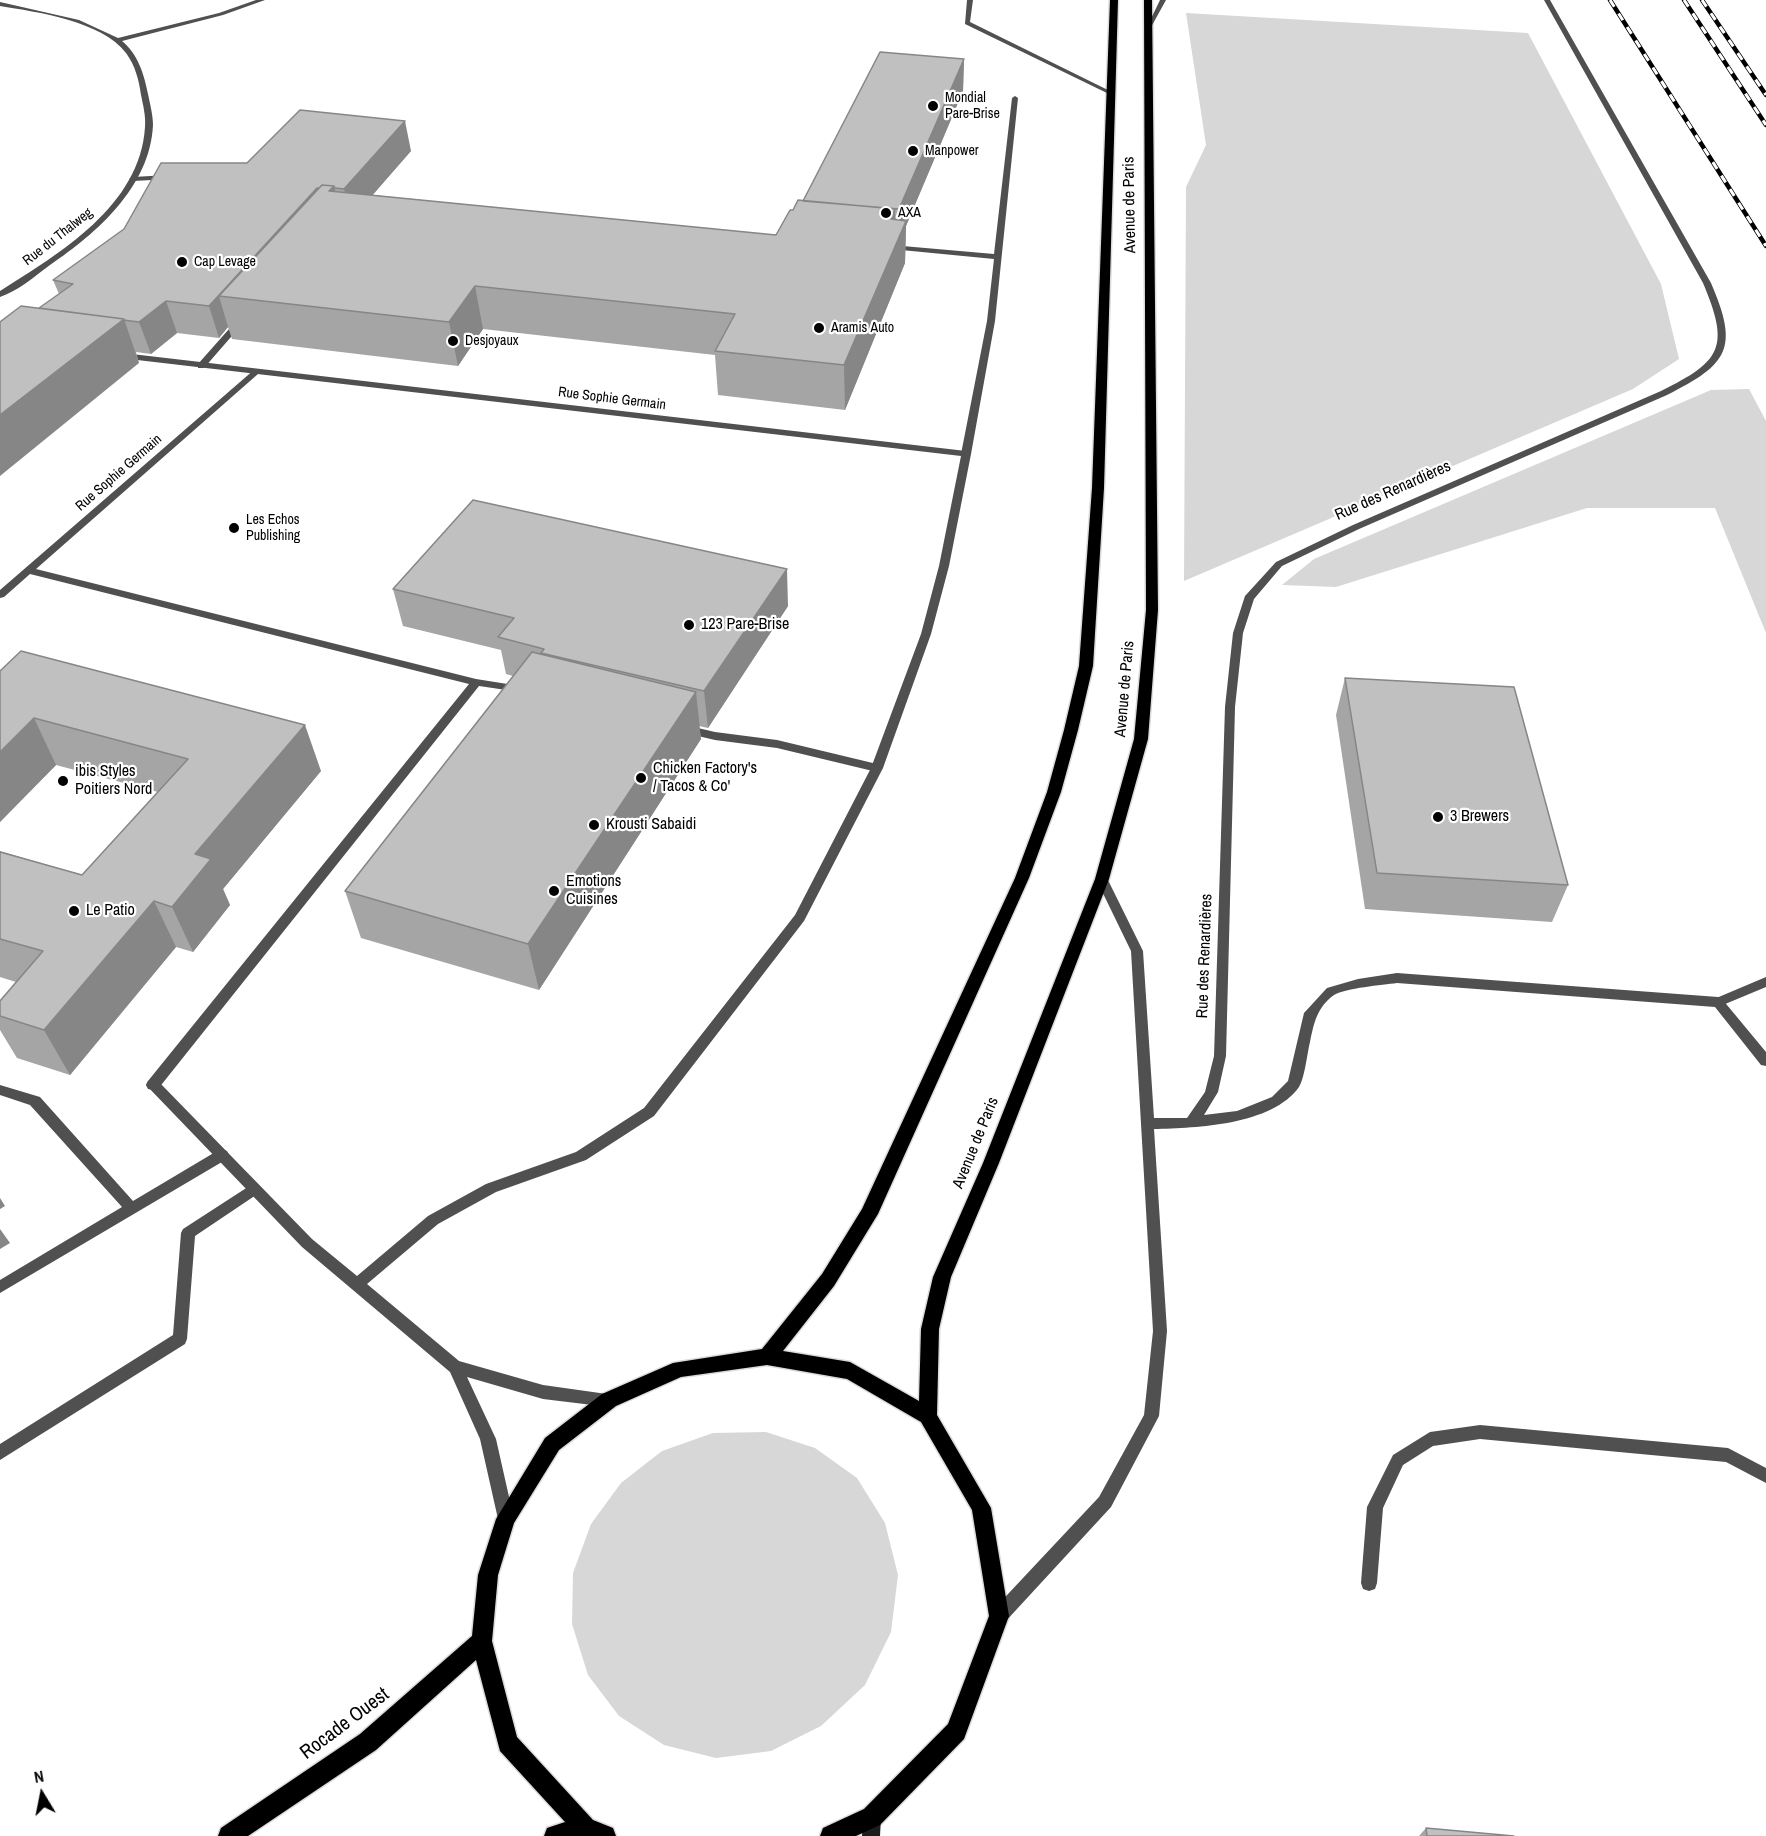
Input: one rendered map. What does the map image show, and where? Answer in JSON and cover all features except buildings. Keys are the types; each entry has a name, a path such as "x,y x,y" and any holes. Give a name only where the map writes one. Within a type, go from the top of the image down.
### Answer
{"main road":[{"name":"Avenue de Paris","path":"767,1357 828,1280 869,1214 1022,878 1054,792 1065,751 1086,666 1091,601 1098,488 1114,0"},
{"name":"Avenue de Paris","path":"928,1416 930,1329 942,1277 990,1163 1102,879 1141,740 1152,609 1148,0"},
{"path":"595,1832 508,1743 482,1641 488,1575 506,1519 552,1444 609,1400 680,1369 767,1357 850,1371 928,1416 981,1508 999,1616 956,1731 872,1826 831,1836"},
{"name":"Rocade Ouest","path":"229,1836 368,1742 482,1641"},
{"path":"555,1836 595,1832"}],"street":[{"path":"118,40 221,15 262,0"},
{"path":"970,0 967,23 1111,93"},
{"path":"1148,28 1163,0"},
{"name":"Rue des Renardières","path":"1190,1123 1209,1102 1220,1056 1230,707 1238,633 1249,598 1279,564 1356,527 1703,374 1723,345 1724,325 1707,283 1546,0"},
{"name":"Rue du Thalweg","path":"0,4 74,20 118,40 132,57 141,76 149,125 145,152 133,179 100,221 47,264 0,295"},
{"path":"356,1285 433,1220 491,1188 581,1156 649,1112 800,918 877,768 926,634 944,566 991,321 1015,98"},
{"path":"133,179 174,177"},
{"path":"882,246 998,257"},
{"path":"201,366 246,315"},
{"name":"Rue Sophie Germain","path":"118,355 966,454"},
{"name":"Rue Sophie Germain","path":"0,595 255,372"},
{"path":"28,570 476,682 535,692"},
{"path":"476,682 153,1085 307,1243 455,1367 543,1392 609,1400"},
{"path":"670,725 715,736 777,744 877,768"},
{"path":"999,1616 1105,1502 1151,1416 1160,1331 1137,951 1102,879"},
{"path":"1149,1124 1190,1123 1238,1116 1277,1101 1294,1083 1311,1013 1331,991 1358,984 1397,978 1719,1002 1766,982"},
{"path":"1719,1002 1766,1061"},
{"path":"0,1090 35,1101 132,1209"},
{"path":"0,1287 222,1155"},
{"path":"0,1453 180,1339 188,1233 254,1189"},
{"path":"455,1367 488,1439 506,1519"},
{"path":"1369,1583 1375,1507 1398,1460 1430,1439 1480,1432 1728,1455 1766,1476"}],"shaded area":[{"path":"1186,13 1528,33 1661,284 1679,359 1633,389 1184,581 1186,187 1206,145"},
{"path":"1749,389 1766,421 1766,633 1715,508 1587,508 1336,587 1282,585 1314,559 1711,390"},
{"path":"766,1432 815,1448 857,1478 885,1523 898,1575 891,1632 865,1685 821,1726 771,1751 716,1758 664,1745 619,1716 588,1675 572,1624 573,1573 591,1524 621,1483 662,1451 713,1433"}],"railway":[{"path":"1610,0 1766,246"},
{"path":"1684,0 1766,125"},
{"path":"1702,0 1766,95"}],"place":[{"name":"Mondial Pare-Brise","path":"933,106"},
{"name":"Manpower","path":"913,151"},
{"name":"AXA","path":"886,213"},
{"name":"Cap Levage","path":"182,262"},
{"name":"Aramis Auto","path":"819,328"},
{"name":"Desjoyaux","path":"453,341"},
{"name":"Les Echos Publishing","path":"234,528"},
{"name":"123 Pare-Brise","path":"689,625"},
{"name":"Chicken Factory's / Tacos & Co'","path":"641,778"},
{"name":"ibis Styles Poitiers Nord","path":"63,781"},
{"name":"3 Brewers","path":"1438,817"},
{"name":"Krousti Sabaidi","path":"594,825"},
{"name":"Emotions Cuisines","path":"554,891"},
{"name":"Le Patio","path":"74,911"}]}
